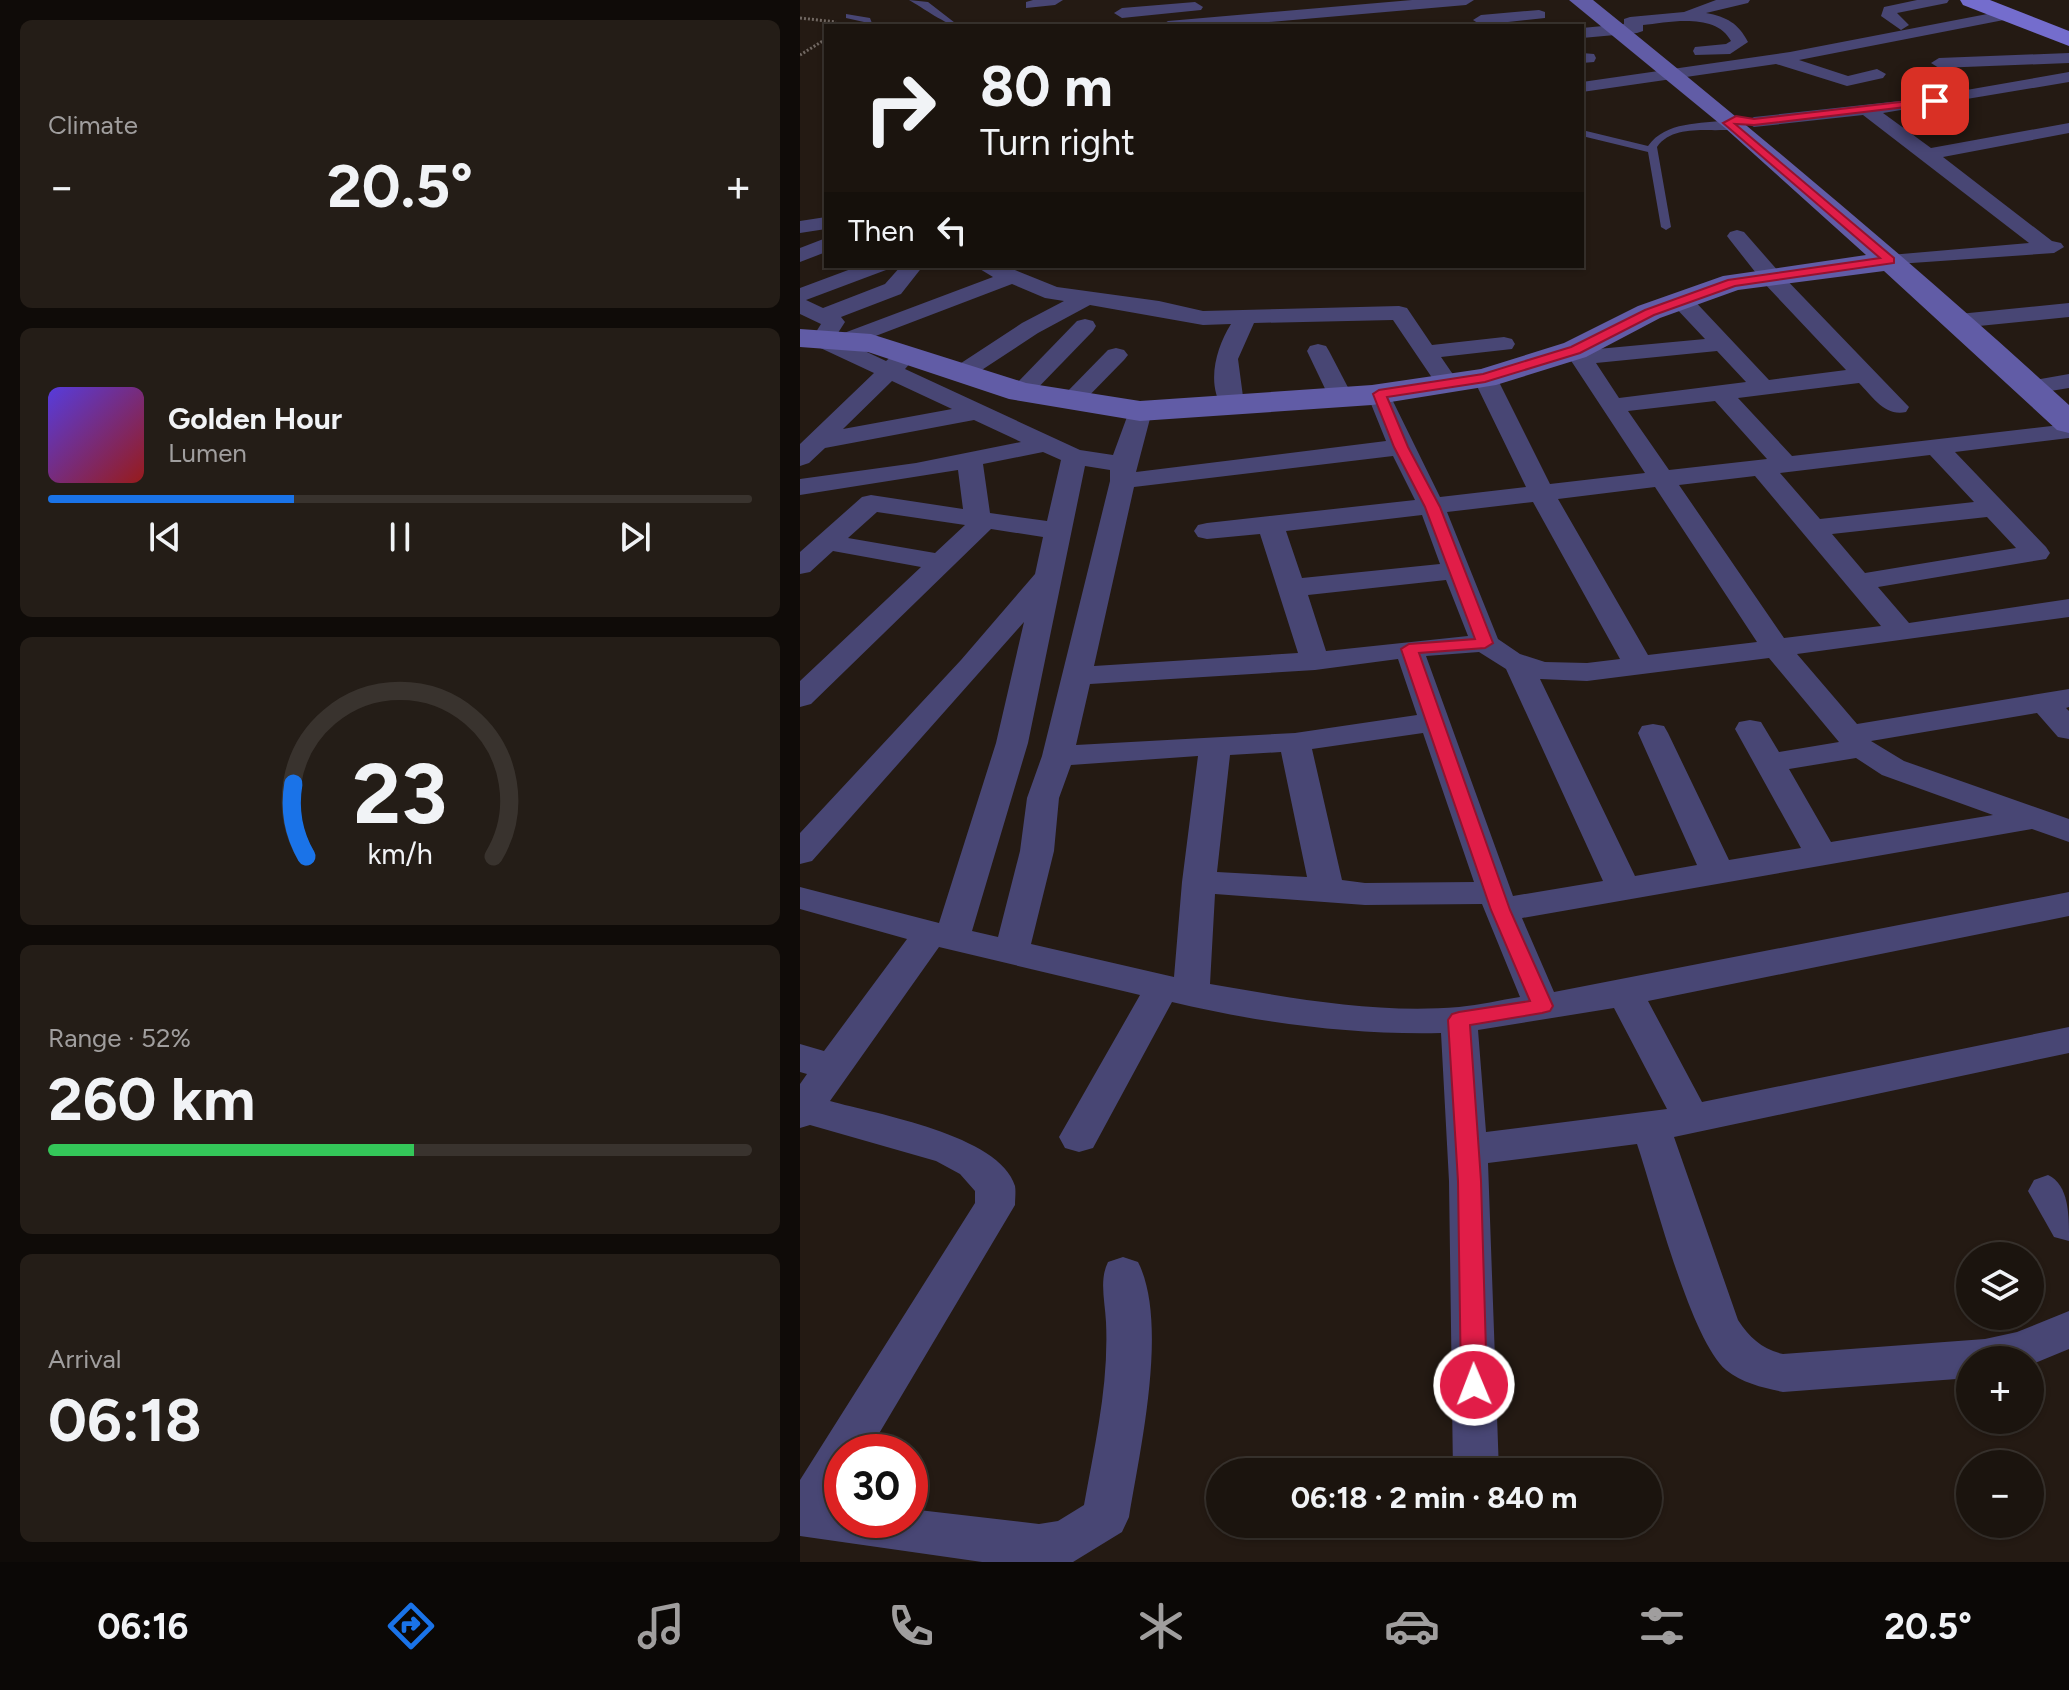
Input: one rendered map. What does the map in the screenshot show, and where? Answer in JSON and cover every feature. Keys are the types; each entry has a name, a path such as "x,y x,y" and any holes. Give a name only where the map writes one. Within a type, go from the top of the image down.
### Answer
{"main road":[{"path":"1971,0 2069,28"},
{"path":"2002,7 2069,39"}],"street":[{"path":"1032,5 1055,0"},
{"path":"1250,0 1260,17"},
{"path":"1284,0 1300,20"},
{"path":"1187,24 1240,22 1260,17 1300,20 1324,6 1463,0 1485,23 1539,15"},
{"path":"1580,0 1627,27 1683,67 1740,124 1973,319 2057,385 2069,423"},
{"path":"1604,0 1627,27"},
{"path":"1584,33 1690,15 1709,6 1742,0"},
{"path":"1901,25 1889,16 1890,10 1941,0"},
{"path":"1122,13 1193,3 1206,22"},
{"path":"1393,3 1412,24"},
{"path":"1324,6 1339,24"},
{"path":"1584,87 1683,67 1778,59 2002,7"},
{"path":"1683,67 1740,42 1735,29 1690,15"},
{"path":"1939,63 2069,58"},
{"path":"1778,59 1847,81 1877,74"},
{"path":"1740,124 1868,111 2013,89 2069,77"},
{"path":"2013,89 2055,109"},
{"path":"1868,111 2047,247"},
{"path":"1927,154 2069,128"},
{"path":"800,227 824,223"},
{"path":"1737,236 1771,277 1897,407"},
{"path":"800,256 824,245"},
{"path":"1578,354 1649,312 1733,282 1904,259 2069,247"},
{"path":"800,282 831,268"},
{"path":"800,295 874,268"},
{"path":"822,333 893,289 910,268"},
{"path":"991,268 1053,293 1159,308 1194,317 1399,313 1449,386"},
{"path":"822,333 1012,277"},
{"path":"963,372 1030,328 1085,299"},
{"path":"1681,300 1763,387"},
{"path":"800,305 822,333 871,343 976,412 1074,457 1123,473 1401,447"},
{"path":"1973,319 2069,310"},
{"path":"1232,404 1224,360 1226,351 1246,318"},
{"path":"1021,392 1085,326"},
{"path":"1427,352 1504,344"},
{"path":"899,362 963,372 1021,392 1070,402 1140,411 1449,386 1578,354 1722,344"},
{"path":"1318,351 1341,397"},
{"path":"1578,354 1776,648 1855,742 1893,768 2069,831"},
{"path":"1070,402 1116,355"},
{"path":"808,450 899,362"},
{"path":"1613,406 1864,375"},
{"path":"1485,378 1542,494 1639,666"},
{"path":"1721,393 1774,466 1813,528 1901,632"},
{"path":"1379,394 1401,447 1432,507 1485,643 1519,666 1548,673 1639,666 2069,608"},
{"path":"1012,950 1037,851 1043,798 1058,756 1140,411"},
{"path":"808,450 976,412"},
{"path":"1207,531 2069,431"},
{"path":"800,487 898,474 1045,444"},
{"path":"1859,582 2036,553 1937,447"},
{"path":"855,1434 995,1205 995,1187 974,1163 948,1149 802,1110 816,1062 941,935 1012,743 1074,457"},
{"path":"970,460 981,519"},
{"path":"800,566 871,503 898,474"},
{"path":"871,503 1058,531"},
{"path":"1813,528 1994,508"},
{"path":"800,698 981,519"},
{"path":"1271,525 1315,661"},
{"path":"827,542 940,562"},
{"path":"1291,588 1458,570"},
{"path":"800,853 971,666 1049,575"},
{"path":"1075,676 1315,661 1485,643"},
{"path":"1409,649 1498,902 1542,1006"},
{"path":"1519,666 1624,889"},
{"path":"1770,763 2057,700 2069,730"},
{"path":"1058,756 1295,742 1435,722"},
{"path":"1750,729 1822,855"},
{"path":"1653,733 1718,873"},
{"path":"1295,742 1327,889"},
{"path":"1079,1137 1176,991 1199,882 1215,745"},
{"path":"1199,882 1498,902 1624,889 2034,818"},
{"path":"800,898 1176,991 1316,1015 1390,1021 1459,1020 1625,993 2069,904"},
{"path":"1625,993 1671,1122 1719,1327 1734,1353 1755,1368 1783,1373 1985,1358 2023,1349 2069,1329"},
{"path":"1459,1020 1467,1150 1476,1458"},
{"path":"1467,1150 1671,1122 2069,1040"},
{"path":"2048,1191 2069,1225"},
{"path":"824,1482 802,1515 927,1534 1039,1546 1067,1542 1090,1530 1105,1517 1129,1378 1129,1312 1123,1274"}],"lane":[{"path":"913,0 952,24"},
{"path":"849,16 867,20 868,24"},
{"path":"1666,227 1652,147 1660,136 1677,129 1740,124"},
{"path":"1584,133 1652,150"}],"path":[{"path":"800,55 824,40"}],"route":[{"path":"1474,1385 1469,1181 1459,1020 1542,1006 1501,910 1409,649 1485,643 1432,507 1401,447 1379,394 1449,386 1485,378 1575,350 1649,312 1733,282 1890,261 1729,123 1736,119 1754,122 1935,101"}]}
